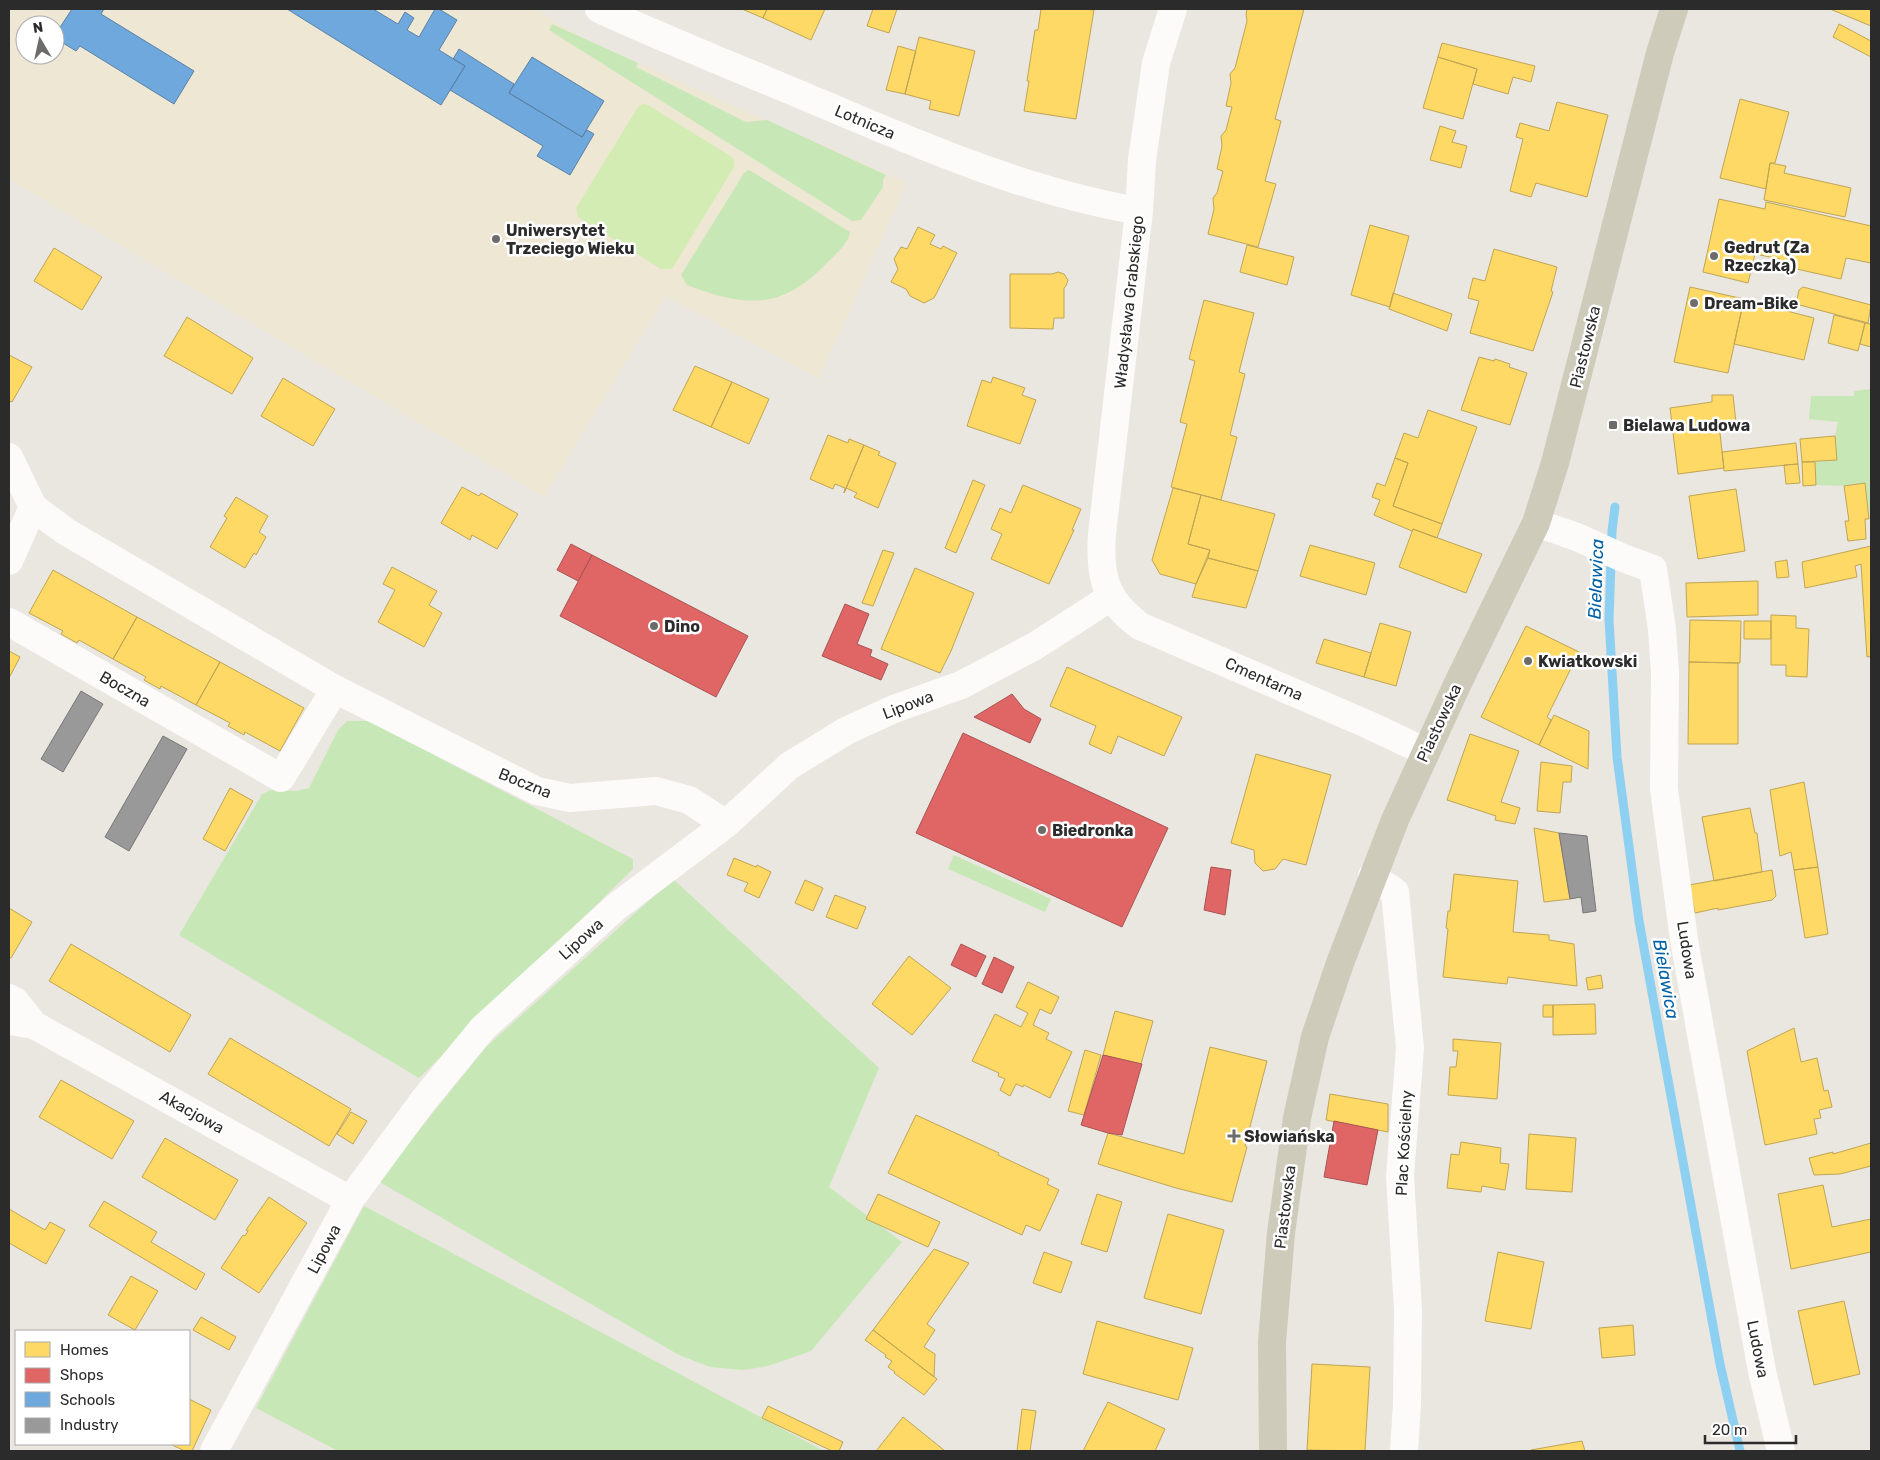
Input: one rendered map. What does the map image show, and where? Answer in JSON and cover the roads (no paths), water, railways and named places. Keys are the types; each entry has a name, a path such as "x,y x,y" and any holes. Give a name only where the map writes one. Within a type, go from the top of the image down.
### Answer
{"main road":[{"name":"Piastowska","path":"1273,1451 1272,1367 1275,1298 1282,1225 1297,1118 1308,1066 1323,1012 1372,876 1426,752 1536,522 1555,463 1660,54 1674,9"}],"street":[{"name":"Lotnicza","path":"599,9 926,148 1009,178 1073,198 1139,211"},
{"name":"Władysława Grabskiego","path":"1111,597 1104,582 1100,558 1102,534 1139,211 1142,160 1156,63 1173,9"},
{"name":"Boczna","path":"9,457 33,507 65,531 335,689 537,791 570,798 656,792 689,800 726,824"},
{"path":"9,562 33,507"},
{"name":"Ludowa","path":"1536,522 1589,541 1623,558 1653,569 1662,629 1665,672 1664,789 1684,940 1762,1371 1781,1451"},
{"name":"Cmentarna","path":"1111,597 1125,614 1140,626 1370,725 1426,752"},
{"name":"Lipowa","path":"214,1451 350,1200 423,1101 483,1028 616,907 726,824 789,766 846,731 894,709 961,684 1035,646 1111,597"},
{"name":"Boczna","path":"9,622 281,778 335,689"},
{"name":"Plac Kościelny","path":"1372,876 1395,892 1410,1048 1400,1176 1408,1310 1407,1404 1404,1451"},
{"name":"Akacjowa","path":"9,998 15,1001 21,1023 350,1200"}],"waterway":[{"name":"Bielawica","path":"1615,507 1612,531 1609,620 1617,757 1639,921 1720,1364 1740,1451"}],"place":[{"name":"Uniwersytet Trzeciego Wieku","path":"496,239"},
{"name":"Gedrut (Za Rzeczką)","path":"1714,256"},
{"name":"Dream-Bike","path":"1694,303"},
{"name":"Bielawa Ludowa","path":"1613,425"},
{"name":"Dino","path":"654,626"},
{"name":"Kwiatkowski","path":"1528,661"},
{"name":"Biedronka","path":"1042,830"},
{"name":"Słowiańska","path":"1234,1136"}]}
